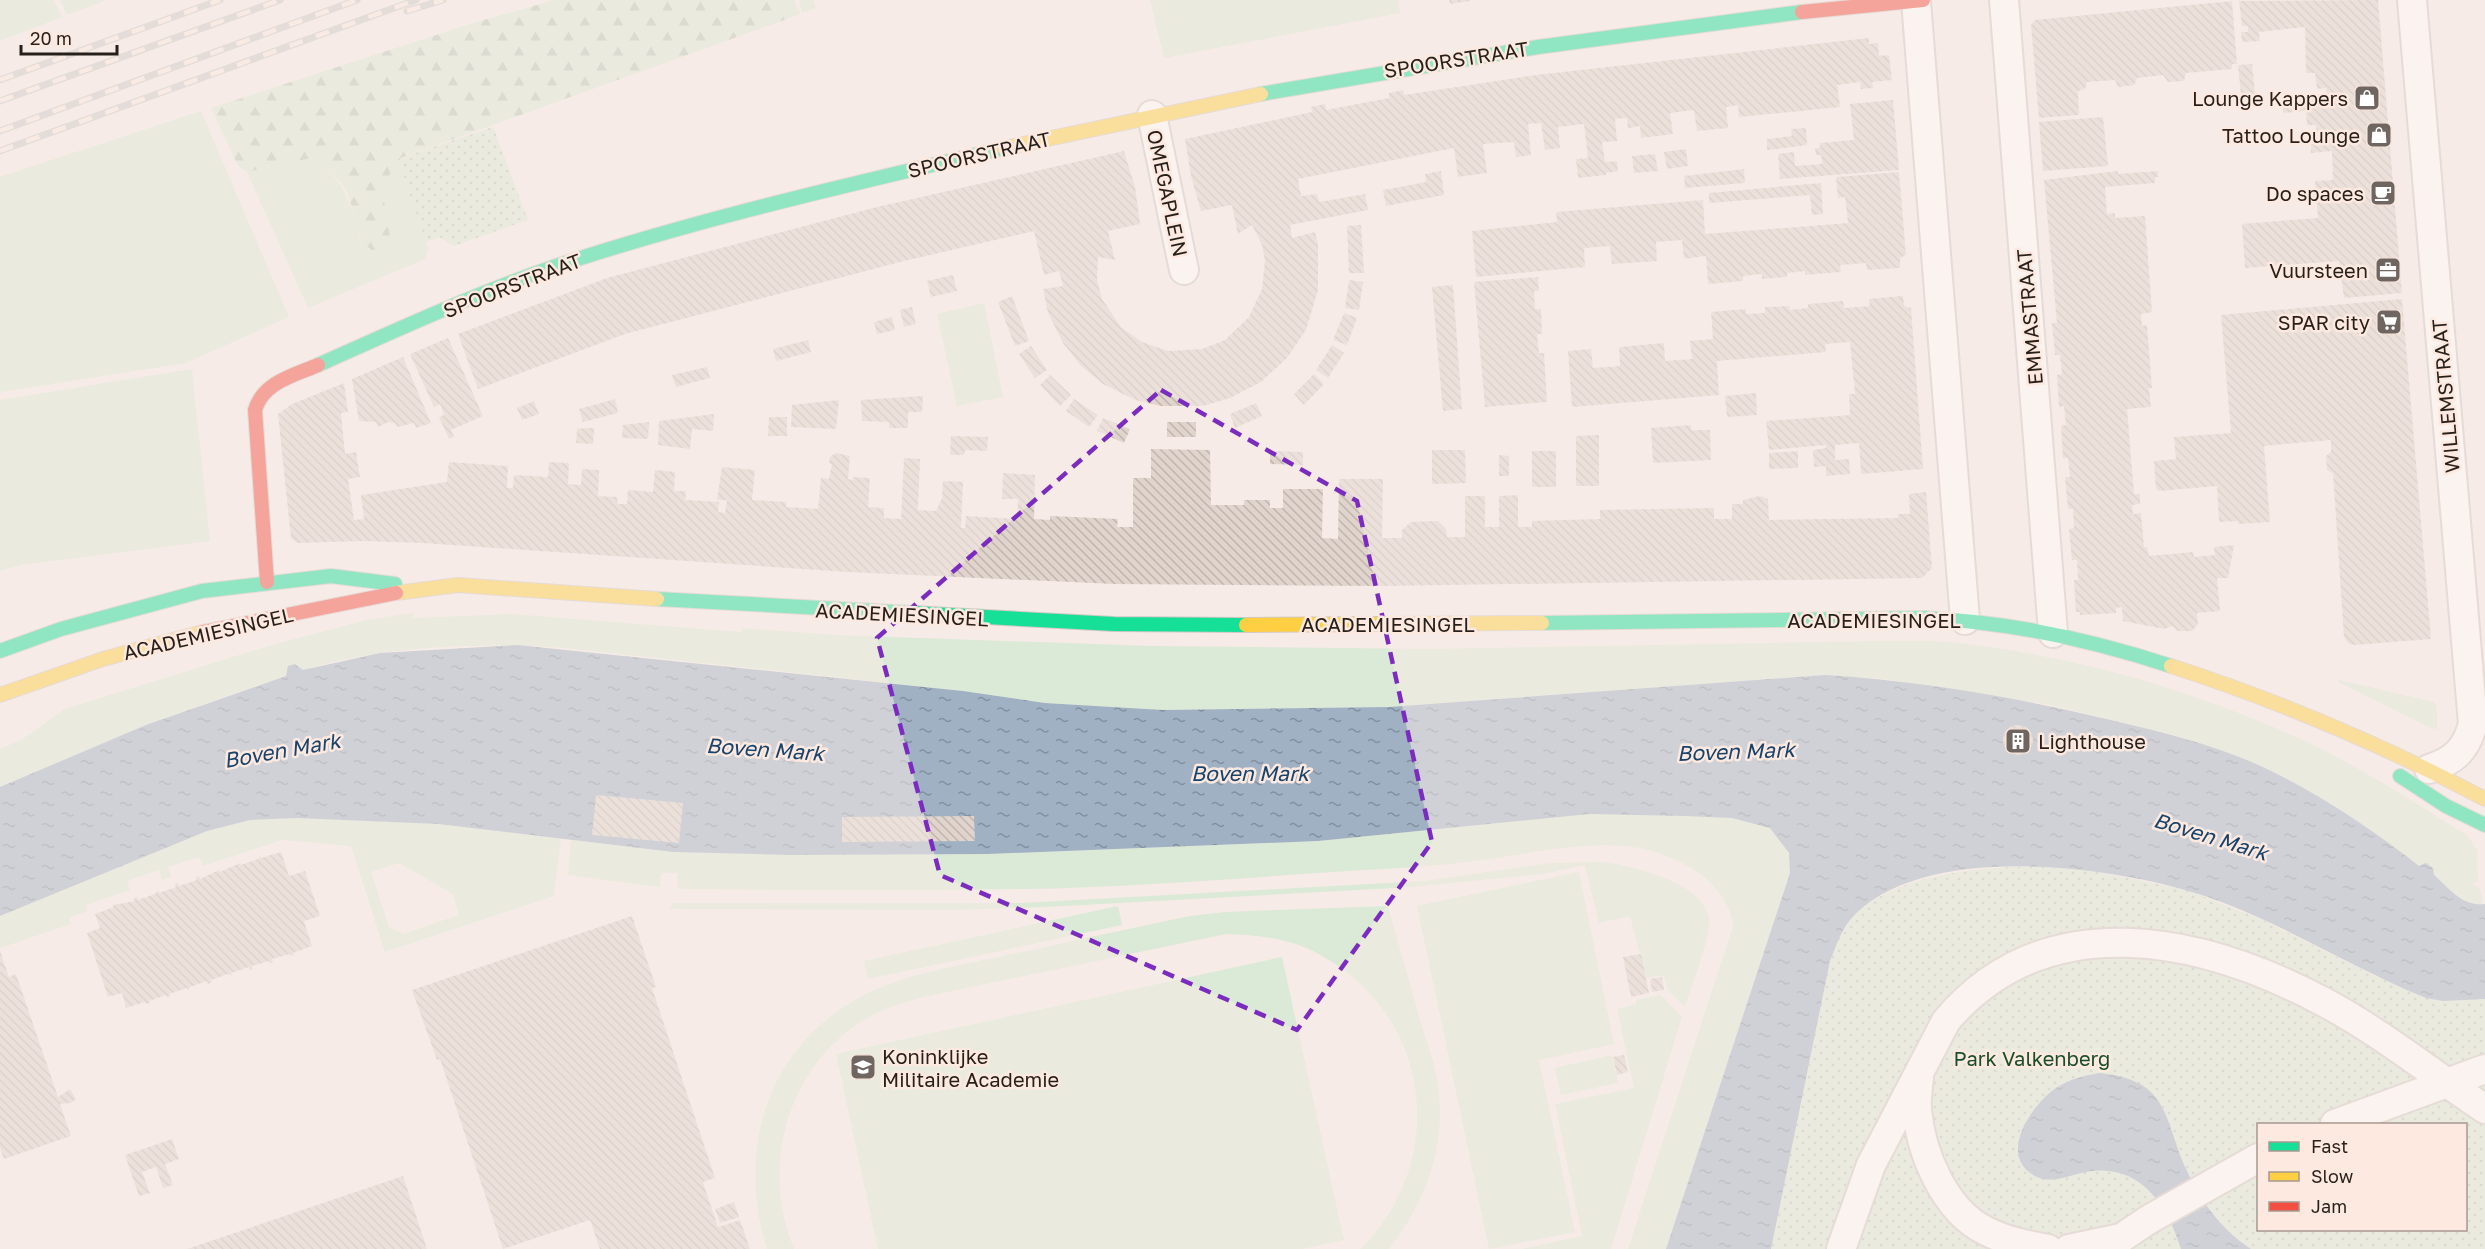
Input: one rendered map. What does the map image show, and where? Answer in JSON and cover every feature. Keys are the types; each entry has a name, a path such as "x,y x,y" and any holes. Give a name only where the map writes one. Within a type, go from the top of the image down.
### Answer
{"street":[{"name":"SPOORSTRAAT","path":"267,582 254,411 264,391 276,383 511,283 672,230 981,153 1152,115 1334,79 1533,47 1923,0"},
{"name":"EMMASTRAAT","path":"2004,0 2053,633"},
{"name":"WILLEMSTRAAT","path":"2412,0 2473,724 2469,740 2457,756 2449,762 2429,769"},
{"path":"1916,1 1965,620"},
{"name":"OMEGAPLEIN","path":"1152,115 1184,270"},
{"name":"ACADEMIESINGEL","path":"0,651 126,609 202,591 331,576 421,588"},
{"name":"ACADEMIESINGEL","path":"0,694 80,665 165,640 421,588 458,585 783,608 1114,624 1350,626 1924,618 1965,620 2053,633 2105,644 2224,683 2429,769 2485,799"},
{"name":"ACADEMIESINGEL","path":"2337,732 2446,806 2485,825"},
{"path":"1841,1249 1871,1165 1920,1067 1946,1021 1963,1001 1985,984 2046,954 2072,945 2098,942 2152,943 2223,959 2322,1001 2390,1041 2448,1085 2485,1109"},
{"path":"1920,1067 1917,1110 1926,1149 1939,1183 1959,1210 1984,1230 2019,1244 2048,1249"},
{"path":"2342,1123 2448,1085 2485,1069"},
{"path":"2069,1249 2113,1243 2148,1220 2257,1159"}],"highlighted area":[{"path":"1161,390 1357,501 1432,842 1297,1030 940,875 877,638"}],"green space":[{"path":"0,0 54,0 62,17 0,41"},
{"path":"60,0 107,0 67,15"},
{"path":"554,0 781,0 787,19 398,159 382,189 390,236 386,247 372,250 365,244 358,232 345,189 332,174 311,158 247,172 238,166 211,108 470,24"},
{"path":"781,0 794,0 800,14 787,19"},
{"path":"813,0 816,8 802,13 799,2"},
{"path":"1150,0 1398,0 1400,13 1164,58"},
{"path":"201,111 289,317 186,363 0,392 0,177"},
{"path":"493,127 528,220 454,246 439,237 426,242 398,159"},
{"path":"311,158 340,184 350,204 360,241 390,236 382,189 398,159 428,248 425,259 308,308 247,172"},
{"path":"984,303 1003,397 957,406 937,314"},
{"path":"192,369 210,541 21,565 0,571 0,400"},
{"path":"413,613 413,618 511,614 741,632 742,628 835,635 1150,646 1432,649 1913,641 1950,642 1996,648 2086,665 2174,690 2261,722 2344,761 2468,836 2477,850 2478,882 2472,883 2480,889 2483,904 2472,906 2406,856 2299,787 2253,763 2178,736 2046,704 1883,679 1825,675 1389,707 1163,710 1045,703 963,691 564,648 482,646 427,648 373,654 302,671 161,720 0,787 0,749 21,740 65,709 265,647 367,620"},
{"path":"2339,680 2434,702 2437,706 2437,728 2433,729 2338,682"},
{"path":"1684,813 1735,817 1770,828 1780,837 1790,860 1790,873 1666,1249 1628,1249 1733,926 1729,910 1721,895 1710,883 1681,862 1665,855 1632,847 1597,845 1412,867 1151,884 1024,889 678,889 677,873 661,873 660,887 568,875 571,840 673,852 791,855 988,854 1318,841 1590,814"},
{"path":"297,818 438,824 561,839 554,896 385,952 351,846 282,840 203,866 199,857 168,867 171,877 162,880 159,870 127,881 130,890 86,905 87,911 69,918 71,924 0,948 0,916 207,831 250,820","holes":["399,863 453,894 459,915 403,934 389,927 371,872"]},
{"path":"1604,862 1666,878 1695,895 1704,906 1709,918 1709,926 1685,1007 1667,989 1664,975 1646,978 1630,916 1599,923 1585,865 1542,874 1412,887 1045,907 952,910 670,909 673,903 1022,903 1425,881 1551,863"},
{"name":"Park Valkenberg","path":"2032,866 2089,870 2187,890 2263,920 2373,975 2426,998 2443,1001 2485,999 2485,1249 1771,1249 1830,961 1842,931 1858,912 1878,898 1902,886 1928,878 1982,869"},
{"path":"1579,872 1614,1044 1539,1060 1575,1232 1489,1249 1417,906"},
{"path":"1118,906 1122,925 868,979 864,961"},
{"path":"1388,906 1436,1074 1440,1121 1437,1144 1425,1188 1415,1209 1389,1249 1361,1249 1390,1213 1408,1172 1417,1131 1415,1088 1404,1048 1384,1011 1354,978 1315,952 1294,943 1272,938 1226,934 923,997 867,1018 840,1038 817,1062 800,1090 788,1120 781,1152 780,1184 784,1217 794,1249 767,1249 758,1213 755,1177 758,1142 766,1108 779,1077 799,1048 824,1022 855,1000 890,984 927,972 1190,916 1225,912"},
{"path":"1282,957 1344,1240 1302,1249 878,1249 836,1054"},
{"path":"1661,995 1682,1017 1611,1249 1522,1249 1582,1236 1555,1104 1634,1088 1617,1009 1636,1004 1636,1000"},
{"path":"1612,1055 1618,1083 1561,1095 1555,1068"}],"water":[{"name":"Boven Mark","path":"517,645 963,691 1045,703 1163,710 1389,707 1825,675 1898,681 2007,698 2150,730 2237,756 2276,773 2319,797 2360,823 2419,866 2426,863 2433,868 2434,875 2457,896 2470,903 2485,904 2485,999 2443,1001 2426,998 2224,903 2185,890 2137,879 2085,870 2030,866 1976,868 1926,877 1883,894 1850,920 1838,940 1830,961 1771,1249 1666,1249 1790,873 1789,853 1770,828 1732,818 1590,814 1318,841 988,854 791,855 673,852 438,824 297,818 250,820 207,831 0,916 0,787 146,725 286,676 288,666 295,664 303,670 380,653"},
{"path":"2099,1073 2122,1077 2140,1084 2152,1093 2168,1119 2179,1152 2199,1194 2222,1224 2251,1249 2181,1249 2159,1202 2136,1180 2121,1173 2086,1172 2049,1180 2037,1177 2025,1168 2019,1157 2018,1144 2028,1118 2037,1106 2061,1085 2077,1078"}],"building":[{"path":"1449,0 1470,0 1470,1 1450,4"},
{"path":"2378,0 2402,293 2344,298 2339,261 2245,268 2242,224 2318,218 2315,181 2333,180 2332,151 2311,153 2311,144 2317,144 2316,125 2307,125 2306,111 2283,113 2282,98 2326,94 2326,88 2317,89 2315,73 2306,73 2305,27 2259,32 2260,41 2242,42 2241,32 2248,32 2248,26 2242,26 2239,1"},
{"path":"2232,1 2237,64 2232,64 2232,69 2186,73 2184,81 2168,82 2163,75 2137,78 2134,85 2118,87 2115,80 2087,82 2085,89 2078,91 2079,115 2039,118 2031,25 2035,20"},
{"path":"1869,38 1869,44 1878,43 1879,56 1889,55 1892,80 1872,82 1873,88 1861,89 1860,82 1837,85 1840,107 1739,117 1738,105 1726,107 1728,128 1697,131 1694,110 1670,113 1673,134 1641,138 1640,126 1628,128 1627,118 1615,119 1617,141 1602,142 1605,162 1617,161 1618,171 1606,173 1606,175 1578,178 1576,159 1588,158 1584,124 1558,127 1560,148 1545,150 1541,123 1528,124 1531,155 1516,157 1514,142 1483,144 1487,173 1458,177 1454,148 1298,179 1301,196 1317,194 1319,202 1365,194 1368,210 1290,225 1292,238 1315,232 1318,244 1318,290 1306,330 1287,358 1261,382 1230,398 1203,406 1161,406 1135,400 1103,384 1081,366 1063,343 1048,313 1043,289 1063,286 1059,271 1044,275 1034,231 904,261 625,334 478,389 458,334 607,278 873,208 1124,151 1135,187 1140,224 1108,231 1115,260 1098,257 1097,280 1102,299 1121,327 1142,342 1168,351 1202,349 1225,340 1249,317 1262,289 1265,261 1262,245 1252,225 1238,234 1232,205 1201,211 1191,176 1185,139 1312,112 1311,107 1325,104 1326,110 1389,98 1389,93 1403,90 1404,95 1536,75"},
{"path":"2252,64 2255,94 2241,95 2238,65"},
{"path":"1893,100 1899,170 1780,179 1778,154 1794,152 1795,166 1822,164 1821,155 1816,155 1815,148 1820,148 1820,143 1854,140 1850,104"},
{"path":"2103,117 2108,166 2043,171 2039,122"},
{"path":"1806,128 1807,145 1767,150 1767,139 1792,136 1791,129"},
{"path":"1686,149 1688,166 1667,169 1664,152"},
{"path":"1655,154 1658,171 1634,173 1632,156"},
{"path":"1744,169 1745,183 1685,188 1684,176"},
{"path":"1441,171 1444,195 1386,206 1383,190 1426,182 1425,174"},
{"path":"2118,171 2118,174 2158,171 2155,183 2105,187 2107,214 2115,213 2115,218 2145,216 2152,312 2141,314 2142,326 2147,325 2152,388 2149,388 2151,407 2127,409 2134,494 2140,494 2140,504 2132,505 2133,514 2141,513 2144,547 2147,547 2149,556 2193,552 2194,557 2215,555 2214,547 2234,545 2228,578 2217,578 2220,611 2197,613 2198,624 2192,631 2178,631 2172,626 2164,629 2123,621 2122,607 2116,608 2116,613 2080,615 2080,612 2076,612 2074,580 2078,580 2077,560 2072,560 2069,529 2074,528 2073,509 2068,509 2065,477 2070,477 2068,458 2063,458 2061,426 2066,425 2064,406 2059,407 2057,375 2062,374 2060,355 2055,355 2052,323 2057,323 2044,180"},
{"path":"1899,172 1906,255 1900,258 1900,268 1867,270 1866,263 1840,265 1841,272 1805,275 1805,271 1787,273 1787,277 1762,279 1762,274 1743,276 1743,281 1708,284 1706,256 1684,259 1682,240 1656,242 1657,261 1612,264 1610,246 1584,248 1585,267 1476,277 1472,231 1557,222 1556,212 1703,200 1705,234 1848,223 1845,197 1838,198 1836,177"},
{"path":"1821,183 1823,214 1812,215 1810,195 1709,203 1709,193"},
{"path":"1361,225 1364,273 1349,273 1347,226"},
{"path":"953,275 957,291 931,297 927,281"},
{"path":"1538,277 1539,291 1534,291 1535,309 1541,309 1542,334 1537,334 1539,353 1544,353 1547,402 1485,407 1474,282"},
{"path":"1349,280 1363,282 1359,310 1345,308"},
{"path":"1453,285 1462,409 1443,411 1432,287"},
{"path":"1012,296 1029,341 1015,346 998,302"},
{"path":"1903,296 1904,306 1911,308 1923,469 1861,474 1859,443 1835,445 1835,460 1849,459 1850,474 1826,476 1826,466 1814,467 1813,450 1826,448 1826,445 1769,450 1766,421 1850,415 1849,394 1855,394 1850,342 1825,344 1826,352 1717,361 1719,395 1572,407 1568,351 1591,349 1593,368 1620,366 1619,347 1664,343 1665,361 1692,359 1690,341 1713,339 1711,312 1746,309 1746,314 1765,313 1765,307 1789,306 1790,310 1808,308 1808,304 1843,301 1844,308 1870,306 1869,299"},
{"path":"2402,299 2431,639 2355,645 2349,644 2344,637 2333,473 2327,470 2326,456 2331,452 2331,440 2264,446 2270,522 2238,524 2238,521 2219,522 2217,486 2159,491 2156,489 2154,461 2176,459 2174,437 2231,433 2221,315"},
{"path":"912,307 916,324 904,327 900,310"},
{"path":"1344,313 1357,318 1347,345 1333,340"},
{"path":"892,317 895,330 877,334 874,322"},
{"path":"448,338 483,416 451,430 454,437 449,439 439,417 444,415 440,404 434,407 410,354"},
{"path":"808,340 811,352 776,361 773,349"},
{"path":"1332,345 1344,353 1328,378 1316,370"},
{"path":"1031,346 1047,370 1035,378 1019,354"},
{"path":"403,357 431,423 416,428 414,423 397,427 395,423 388,422 378,427 376,422 359,421 352,379"},
{"path":"707,367 710,378 676,387 672,375"},
{"path":"1314,374 1324,384 1304,405 1294,394"},
{"path":"1050,375 1071,395 1060,406 1040,385"},
{"path":"344,383 348,412 341,413 345,454 356,452 360,477 348,479 354,520 364,519 361,495 447,482 449,462 508,466 507,488 513,488 514,475 548,477 549,462 569,463 568,484 581,485 582,469 599,470 598,496 617,497 618,504 627,504 628,490 653,492 655,470 675,472 674,491 686,491 685,500 719,502 718,512 725,513 727,500 717,500 722,467 755,470 752,500 786,502 786,507 818,509 821,478 829,479 832,464 829,464 830,457 836,453 850,456 848,479 870,478 868,507 884,508 884,518 901,519 904,458 920,459 918,510 936,511 942,498 943,481 963,482 961,528 965,528 966,516 1017,519 1018,499 1002,499 1003,473 1035,475 1034,519 1050,520 1050,516 1118,519 1117,527 1133,527 1133,478 1151,478 1151,449 1210,450 1211,505 1244,505 1244,500 1270,500 1270,508 1283,508 1283,489 1323,489 1322,538 1338,539 1339,479 1383,479 1382,538 1402,538 1402,530 1411,522 1438,521 1446,529 1447,537 1465,537 1465,496 1485,496 1485,527 1499,527 1499,496 1518,495 1518,527 1532,527 1532,521 1600,519 1600,510 1714,508 1714,519 1732,519 1732,504 1743,504 1743,500 1760,496 1768,499 1769,520 1898,518 1898,514 1910,514 1909,494 1926,492 1932,568 1922,578 1382,586 1115,584 847,572 423,543 364,541 297,543 291,538 278,414 292,404"},
{"path":"1756,393 1757,415 1727,417 1725,396"},
{"path":"923,396 922,412 908,412 908,428 889,428 889,422 862,421 861,400"},
{"path":"615,399 618,413 583,422 579,409"},
{"path":"1074,399 1098,415 1089,427 1066,411"},
{"path":"839,400 836,429 791,427 792,405"},
{"path":"534,401 539,414 522,420 517,408"},
{"path":"1256,403 1262,416 1235,428 1230,414"},
{"path":"714,414 713,431 692,429 690,449 658,445 659,421"},
{"path":"769,417 787,417 787,436 768,436"},
{"path":"1103,418 1130,429 1124,443 1097,431"},
{"path":"649,422 648,439 622,438 623,425"},
{"path":"1167,422 1196,422 1196,437 1167,437"},
{"path":"1691,425 1691,430 1710,430 1711,460 1653,463 1651,428"},
{"path":"594,428 593,444 576,443 577,429"},
{"path":"1599,435 1599,486 1576,486 1576,436"},
{"path":"951,436 988,437 987,451 965,450 964,455 950,455"},
{"path":"1432,450 1465,450 1466,483 1432,484"},
{"path":"1270,451 1303,452 1303,465 1270,464"},
{"path":"1532,451 1556,451 1556,487 1532,487"},
{"path":"1798,451 1798,468 1769,469 1769,453"},
{"path":"1499,455 1509,456 1509,476 1499,476"},
{"name":"Lighthouse","path":"2018,725 2024,726 2032,734 2032,746 2024,754 2018,755 2012,754 2004,746 2003,740 2004,734 2012,726"},
{"path":"596,795 683,803 679,843 592,835"},
{"path":"974,816 975,841 842,842 842,817"},
{"path":"281,852 289,876 305,871 320,916 304,921 312,946 293,953 294,955 272,959 273,962 252,966 253,969 250,970 249,967 231,973 232,976 228,974 211,980 212,982 208,984 207,981 146,1004 145,1002 126,1008 122,993 108,997 87,933 100,928 95,914 114,907 113,905 135,901 134,898 137,897 138,900 155,894 158,890 159,893 176,887 175,884 178,883 179,886 197,880 196,877 199,876 200,879 219,870 220,872 240,863 241,865 258,859 260,856 261,858"},
{"path":"632,916 656,987 652,988 715,1178 703,1182 718,1227 740,1220 750,1249 600,1249 590,1220 503,1249 440,1059 437,1060 412,990"},
{"path":"0,951 9,977 16,974 58,1097 70,1089 76,1099 71,1103 60,1104 71,1136 4,1159 0,1148"},
{"path":"1641,954 1649,993 1631,997 1623,957"},
{"path":"1662,977 1664,990 1652,992 1650,979"},
{"path":"1624,1055 1628,1072 1617,1075 1613,1057"},
{"path":"172,1139 179,1159 165,1164 173,1185 163,1188 156,1167 142,1172 150,1193 139,1196 125,1155"},
{"path":"403,1176 427,1249 187,1249"},
{"path":"734,1202 739,1217 720,1223 715,1209"}],"railway":[{"path":"0,80 220,0"},
{"path":"0,101 280,0"},
{"path":"0,131 357,0"},
{"path":"0,151 416,0"},
{"path":"407,11 443,0"}],"traffic: fast":[{"path":"1261,94 1538,47 1802,12"},
{"path":"318,365 494,289 608,249 777,203 1004,148"},
{"path":"0,651 61,629 202,591 331,576 395,584"},
{"path":"657,599 1114,624 1246,625"},
{"path":"1542,623 1924,618 1956,620 2049,633 2171,666"},
{"path":"2400,776 2446,806 2485,825"}],"traffic: slow":[{"path":"1004,148 1261,94"},
{"path":"396,593 458,585 657,599"},
{"path":"1246,625 1542,623"},
{"path":"0,695 103,659 203,632"},
{"path":"2171,666 2291,709 2409,761 2485,799"}],"traffic: jam":[{"path":"1802,12 1923,0"},
{"path":"267,582 255,410 259,400 272,386 318,365"},
{"path":"203,632 396,593"}],"place":[{"name":"Lounge Kappers","path":"2367,98"},
{"name":"Tattoo Lounge","path":"2379,135"},
{"name":"Do spaces","path":"2383,193"},
{"name":"Vuursteen","path":"2388,270"},
{"name":"SPAR city","path":"2389,322"},
{"name":"Lighthouse","path":"2018,741"},
{"name":"Koninklijke Militaire Academie","path":"863,1067"}]}
